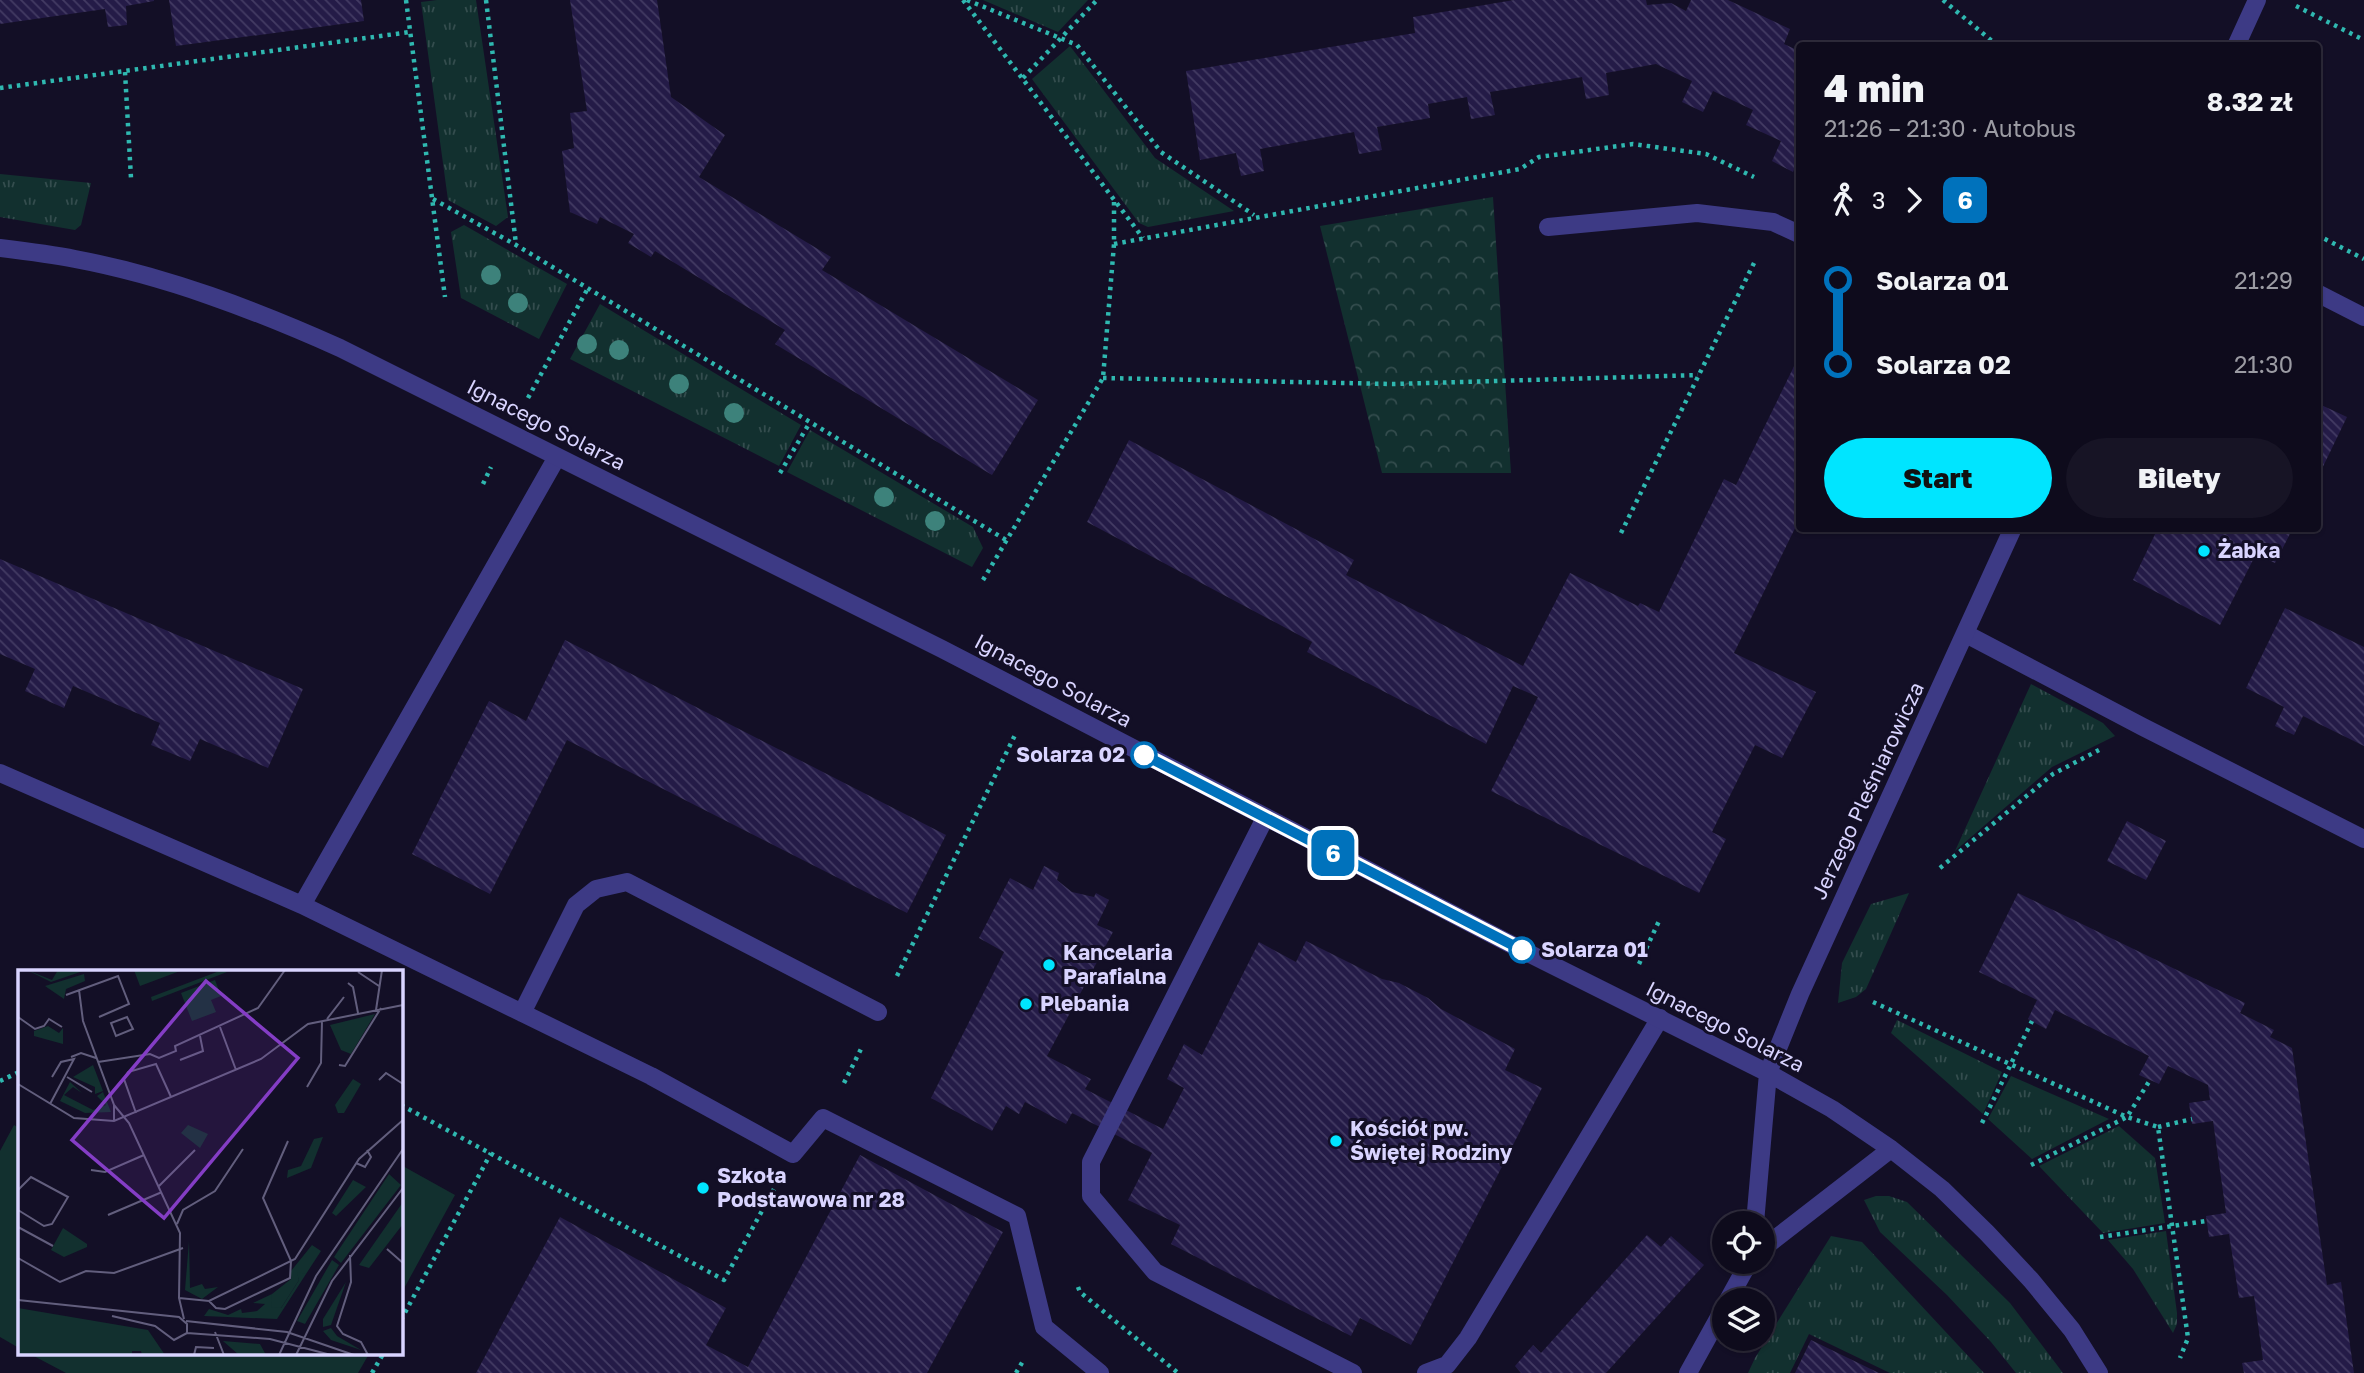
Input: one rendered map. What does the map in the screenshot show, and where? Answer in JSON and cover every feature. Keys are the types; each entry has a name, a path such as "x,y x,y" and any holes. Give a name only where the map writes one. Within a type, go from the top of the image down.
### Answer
{"street":[{"path":"2238,42 2257,0"},
{"path":"1548,227 1697,213 1773,222 1796,233"},
{"name":"Ignacego Solarza","path":"0,248 74,258 138,274 271,317 352,354 942,649 1265,818 1768,1073 1832,1110 1891,1149 1942,1189 2031,1280 2072,1330 2099,1373"},
{"path":"2321,295 2364,317"},
{"path":"302,905 557,457"},
{"name":"Jerzego Pleśniarowicza","path":"1756,1211 1768,1073 1800,995 2012,532"},
{"path":"1966,634 2364,839"},
{"path":"0,773 302,905 651,1076 793,1154 823,1118 1017,1216 1044,1327 1100,1373"},
{"path":"1265,818 1091,1162 1091,1196 1155,1272 1353,1373"},
{"path":"522,1013 576,905 596,889 626,882 878,1012"},
{"path":"1426,1373 1447,1365 1468,1338 1660,1018"},
{"path":"1775,1239 1891,1149"},
{"path":"1688,1373 1712,1330"}],"path":[{"path":"406,0 445,297"},
{"path":"486,0 516,244"},
{"path":"965,0 1077,45 1161,152 1255,216"},
{"path":"965,0 1143,238"},
{"path":"1023,78 1097,0"},
{"path":"1943,0 1993,42"},
{"path":"2296,6 2364,40"},
{"path":"0,88 411,32"},
{"path":"125,72 131,178"},
{"path":"1114,244 1520,169 1539,157 1633,144 1706,154 1762,180"},
{"path":"433,199 516,244 1006,541"},
{"path":"983,580 1102,379 1114,244 1114,200"},
{"path":"2321,237 2364,259"},
{"path":"1621,533 1752,267"},
{"path":"522,409 588,288"},
{"path":"1102,379 1392,384 1698,375"},
{"path":"780,473 810,422"},
{"path":"840,1091 1033,697"},
{"path":"1940,868 2053,774 2143,727"},
{"path":"1634,975 1659,921"},
{"path":"1873,1002 2127,1117 2158,1127 2192,1119"},
{"path":"1982,1123 2032,1021"},
{"path":"0,1081 18,1072"},
{"path":"2031,1166 2127,1117 2150,1080"},
{"path":"402,1106 724,1280 793,1154"},
{"path":"2158,1127 2188,1338 2180,1359"},
{"path":"402,1318 491,1153"},
{"path":"2100,1237 2206,1221"},
{"path":"372,1373 382,1356"}],"green space":[{"path":"476,0 508,217 496,226 448,200 421,2"},
{"path":"983,0 1088,0 1058,32"},
{"path":"1070,46 1155,158 1234,211 1148,227 1139,223 1032,79"},
{"path":"0,174 91,183 81,225 75,230 0,217"},
{"path":"1493,197 1511,473 1382,473 1320,226"},
{"path":"464,225 567,284 539,339 461,298 451,232"},
{"path":"600,304 801,425 779,466 570,359"},
{"path":"810,430 973,527 983,548 972,567 787,472"},
{"path":"2031,684 2103,723 2115,736 2052,767 1955,851"},
{"path":"1909,893 1866,989 1856,997 1838,1003 1842,963 1871,904"},
{"path":"1897,1020 2002,1072 1983,1114 1891,1033"},
{"path":"2011,1076 2109,1119 2032,1159 1988,1119"},
{"path":"14,1125 18,1127 18,1347 0,1337 0,1151"},
{"path":"2119,1126 2155,1158 2165,1223 2103,1233 2039,1166"},
{"path":"402,1166 455,1195 402,1292"},
{"path":"1889,1196 1907,1202 2010,1303 2063,1373 2016,1373 1947,1295 1880,1232 1864,1200"},
{"path":"2166,1231 2177,1313 2177,1324 2173,1333 2133,1269 2108,1240"},
{"path":"1831,1236 1862,1242 1984,1373 1890,1373 1809,1334 1790,1373 1748,1373 1759,1351 1775,1351 1775,1326"},
{"path":"34,1356 368,1356 358,1373 66,1373"}],"building":[{"path":"0,0 154,1 126,6 127,25 108,27 105,9 0,24"},
{"path":"169,0 361,0 364,21 176,46"},
{"path":"570,0 657,0 671,97 725,135 699,177 831,257 822,270 1038,400 992,475 775,344 785,330 655,251 651,257 628,243 634,234 600,217 597,224 570,212 562,151 574,148 570,113 587,111"},
{"path":"1514,0 1646,0 1647,5 1671,3 1686,11 1691,0 1728,0 1790,29 1784,44 1796,50 1796,165 1793,172 1772,161 1781,141 1746,125 1753,110 1713,91 1703,112 1682,102 1692,81 1656,64 1606,73 1609,95 1586,99 1582,77 1490,92 1495,115 1471,119 1467,97 1428,104 1430,118 1377,127 1382,150 1359,154 1354,132 1260,149 1264,171 1241,176 1236,153 1200,160 1186,71 1415,33 1413,17"},
{"path":"1796,362 1796,526 1734,653 1816,692 1782,758 1755,745 1712,832 1726,839 1699,893 1491,791 1538,697 1513,686 1486,744 1307,652 1312,642 1087,522 1129,440 1354,560 1346,575 1523,666 1570,573 1638,606 1640,603 1659,612 1724,479 1736,485"},
{"path":"2321,405 2347,417 2321,471"},
{"path":"2156,532 2291,532 2275,563 2256,554 2220,625 2133,580"},
{"path":"0,559 303,689 268,768 200,739 190,761 151,745 160,723 73,686 64,708 25,691 35,669 0,654"},
{"path":"2285,608 2364,647 2364,746 2303,716 2294,735 2275,726 2284,707 2246,688"},
{"path":"565,640 946,835 907,913 567,740 490,894 412,854 489,701 526,721"},
{"path":"2127,821 2166,841 2146,880 2107,861"},
{"name":"Kościół pw. Świętej Rodziny","path":"1044,866 1059,873 1057,880 1072,892 1094,897 1096,893 1109,900 1097,925 1113,932 1047,1056 1091,1079 1085,1089 1163,1129 1184,1088 1167,1079 1184,1044 1202,1055 1259,942 1296,962 1306,941 1382,979 1399,983 1515,1049 1505,1070 1542,1088 1411,1345 1360,1318 1351,1336 1171,1244 1180,1225 1128,1200 1152,1153 1072,1113 1066,1124 1025,1102 1019,1114 1006,1106 992,1131 931,1098 1004,952 979,938 1010,878 1033,890"},
{"path":"2018,893 2245,1003 2240,1013 2274,1030 2270,1037 2292,1048 2327,1285 2341,1282 2354,1373 2244,1373 2242,1363 2263,1360 2254,1296 2239,1298 2229,1234 2209,1237 2206,1216 2226,1213 2213,1121 2192,1124 2189,1103 2210,1100 2208,1085 2168,1066 2159,1084 2139,1075 2149,1056 2055,1010 2046,1029 2028,1019 2037,1000 1979,972"},
{"path":"860,1155 1003,1232 927,1373 476,1373 560,1217 726,1308 706,1345 748,1367"},
{"path":"1647,1235 1661,1247 1671,1236 1704,1265 1606,1373 1521,1373 1515,1366 1533,1345 1541,1353"},
{"path":"1811,1340 1879,1373 1795,1373"}],"bus line":[{"name":"6","path":"1144,755 1522,950"}],"place":[{"name":"Żabka","path":"2204,551"},
{"name":"Solarza 02","path":"1144,755"},
{"name":"Solarza 01","path":"1522,950"},
{"name":"Kancelaria Parafialna","path":"1049,965"},
{"name":"Plebania","path":"1026,1004"},
{"name":"Kościół pw. Świętej Rodziny","path":"1336,1141"},
{"name":"Szkoła Podstawowa nr 28","path":"703,1188"}]}
